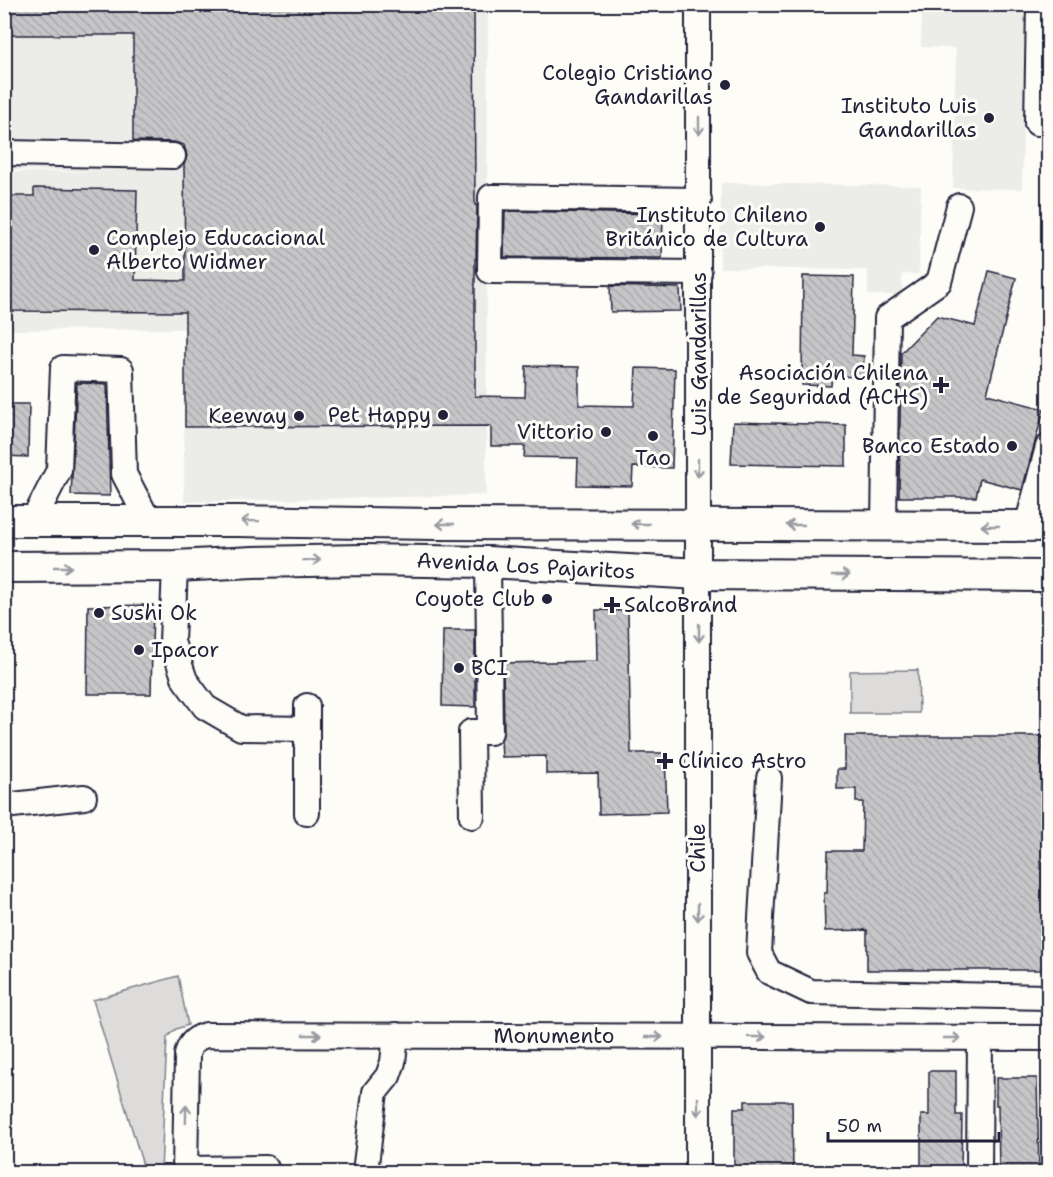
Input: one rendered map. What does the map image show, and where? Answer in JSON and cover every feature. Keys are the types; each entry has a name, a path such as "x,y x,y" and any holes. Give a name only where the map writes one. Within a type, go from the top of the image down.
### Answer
{"main road":[{"name":"Avenida Los Pajaritos","path":"19,521 1038,526"},
{"name":"Avenida Los Pajaritos","path":"4,567 175,566 322,560 488,562 699,574 1048,576"}],"street":[{"name":"Luis Gandarillas","path":"698,524 699,4"},
{"path":"1037,123 1039,4"},
{"path":"4,153 173,156"},
{"path":"699,200 491,197 490,271 699,273"},
{"path":"884,525 887,318 939,282 959,206"},
{"path":"19,521 59,470 63,368 121,370 124,474 149,522"},
{"path":"1038,526 1048,447"},
{"name":"Chile","path":"698,524 698,1173"},
{"path":"472,816 471,732 490,732 488,562"},
{"path":"175,566 172,642 185,680 205,707 241,728 307,717 307,813"},
{"path":"769,778 759,953 769,972 810,992 1048,997"},
{"path":"4,806 84,797"},
{"name":"Monumento","path":"185,1171 187,1055 191,1044 200,1036 206,1035 1048,1038"},
{"path":"365,1173 375,1092 391,1069 396,1035"},
{"path":"980,1038 980,1172"},
{"path":"185,1171 266,1168"}],"shaded area":[{"path":"5,5 488,5 486,495 184,502 184,329 5,330 4,172 115,172 5,170"},
{"name":"Instituto Luis Gandarillas","path":"922,5 1025,5 1022,189 953,188 956,48 921,47"},
{"name":"Instituto Chileno Británico de Cultura","path":"721,183 921,186 919,274 902,274 902,295 868,295 868,270 720,268"},
{"path":"918,670 919,713 850,713 850,671"},
{"path":"178,976 188,1025 176,1029 167,1037 161,1172 145,1172 93,1000"}],"building":[{"path":"4,4 474,4 475,205 477,205 475,396 525,397 526,366 579,367 579,405 634,406 636,368 675,369 672,468 633,467 632,486 577,485 578,458 524,457 525,446 491,446 491,426 185,427 185,312 4,311 4,279 10,279 10,243 4,243 4,196 34,196 34,188 137,190 135,280 185,281 184,165 187,156 184,145 174,142 133,141 133,35 4,35"},
{"path":"505,211 663,214 662,258 504,257"},
{"name":"Asociación Chilena de Seguridad (ACHS)","path":"989,271 1016,278 987,394 1044,409 1022,490 980,479 976,497 899,497 901,353 937,316 975,326"},
{"path":"803,276 854,277 852,355 864,356 863,377 832,376 831,386 802,385"},
{"path":"610,286 680,288 681,311 611,312"},
{"path":"77,383 107,384 110,496 71,495"},
{"path":"4,404 29,404 28,457 4,456"},
{"path":"733,422 846,425 846,466 731,464"},
{"path":"153,605 151,694 87,694 88,606"},
{"path":"596,610 628,611 631,753 665,753 667,812 599,814 598,773 546,774 546,756 502,757 503,663 597,661"},
{"name":"BCI","path":"443,630 475,630 475,707 442,706"},
{"path":"845,736 1042,736 1043,888 1048,888 1046,970 867,970 867,930 825,931 824,893 827,893 828,851 862,851 863,802 856,802 856,789 837,789 837,769 845,769"},
{"path":"929,1071 956,1071 956,1115 962,1115 961,1173 921,1173 921,1115 929,1115"},
{"path":"996,1078 1037,1078 1039,1173 999,1173"},
{"path":"745,1101 792,1101 793,1173 734,1173 734,1108 745,1108"}],"place":[{"name":"Colegio Cristiano Gandarillas","path":"725,85"},
{"name":"Instituto Luis Gandarillas","path":"989,118"},
{"name":"Instituto Chileno Británico de Cultura","path":"820,227"},
{"name":"Complejo Educacional Alberto Widmer","path":"94,250"},
{"name":"Asociación Chilena de Seguridad (ACHS)","path":"941,385"},
{"name":"Pet Happy","path":"443,415"},
{"name":"Keeway","path":"299,416"},
{"name":"Vittorio","path":"606,432"},
{"name":"Tao","path":"653,436"},
{"name":"Banco Estado","path":"1012,446"},
{"name":"Coyote Club","path":"547,599"},
{"name":"SalcoBrand","path":"612,605"},
{"name":"Sushi Ok","path":"99,613"},
{"name":"Ipacor","path":"139,650"},
{"name":"BCI","path":"459,668"},
{"name":"Clínico Astro","path":"665,761"}]}
